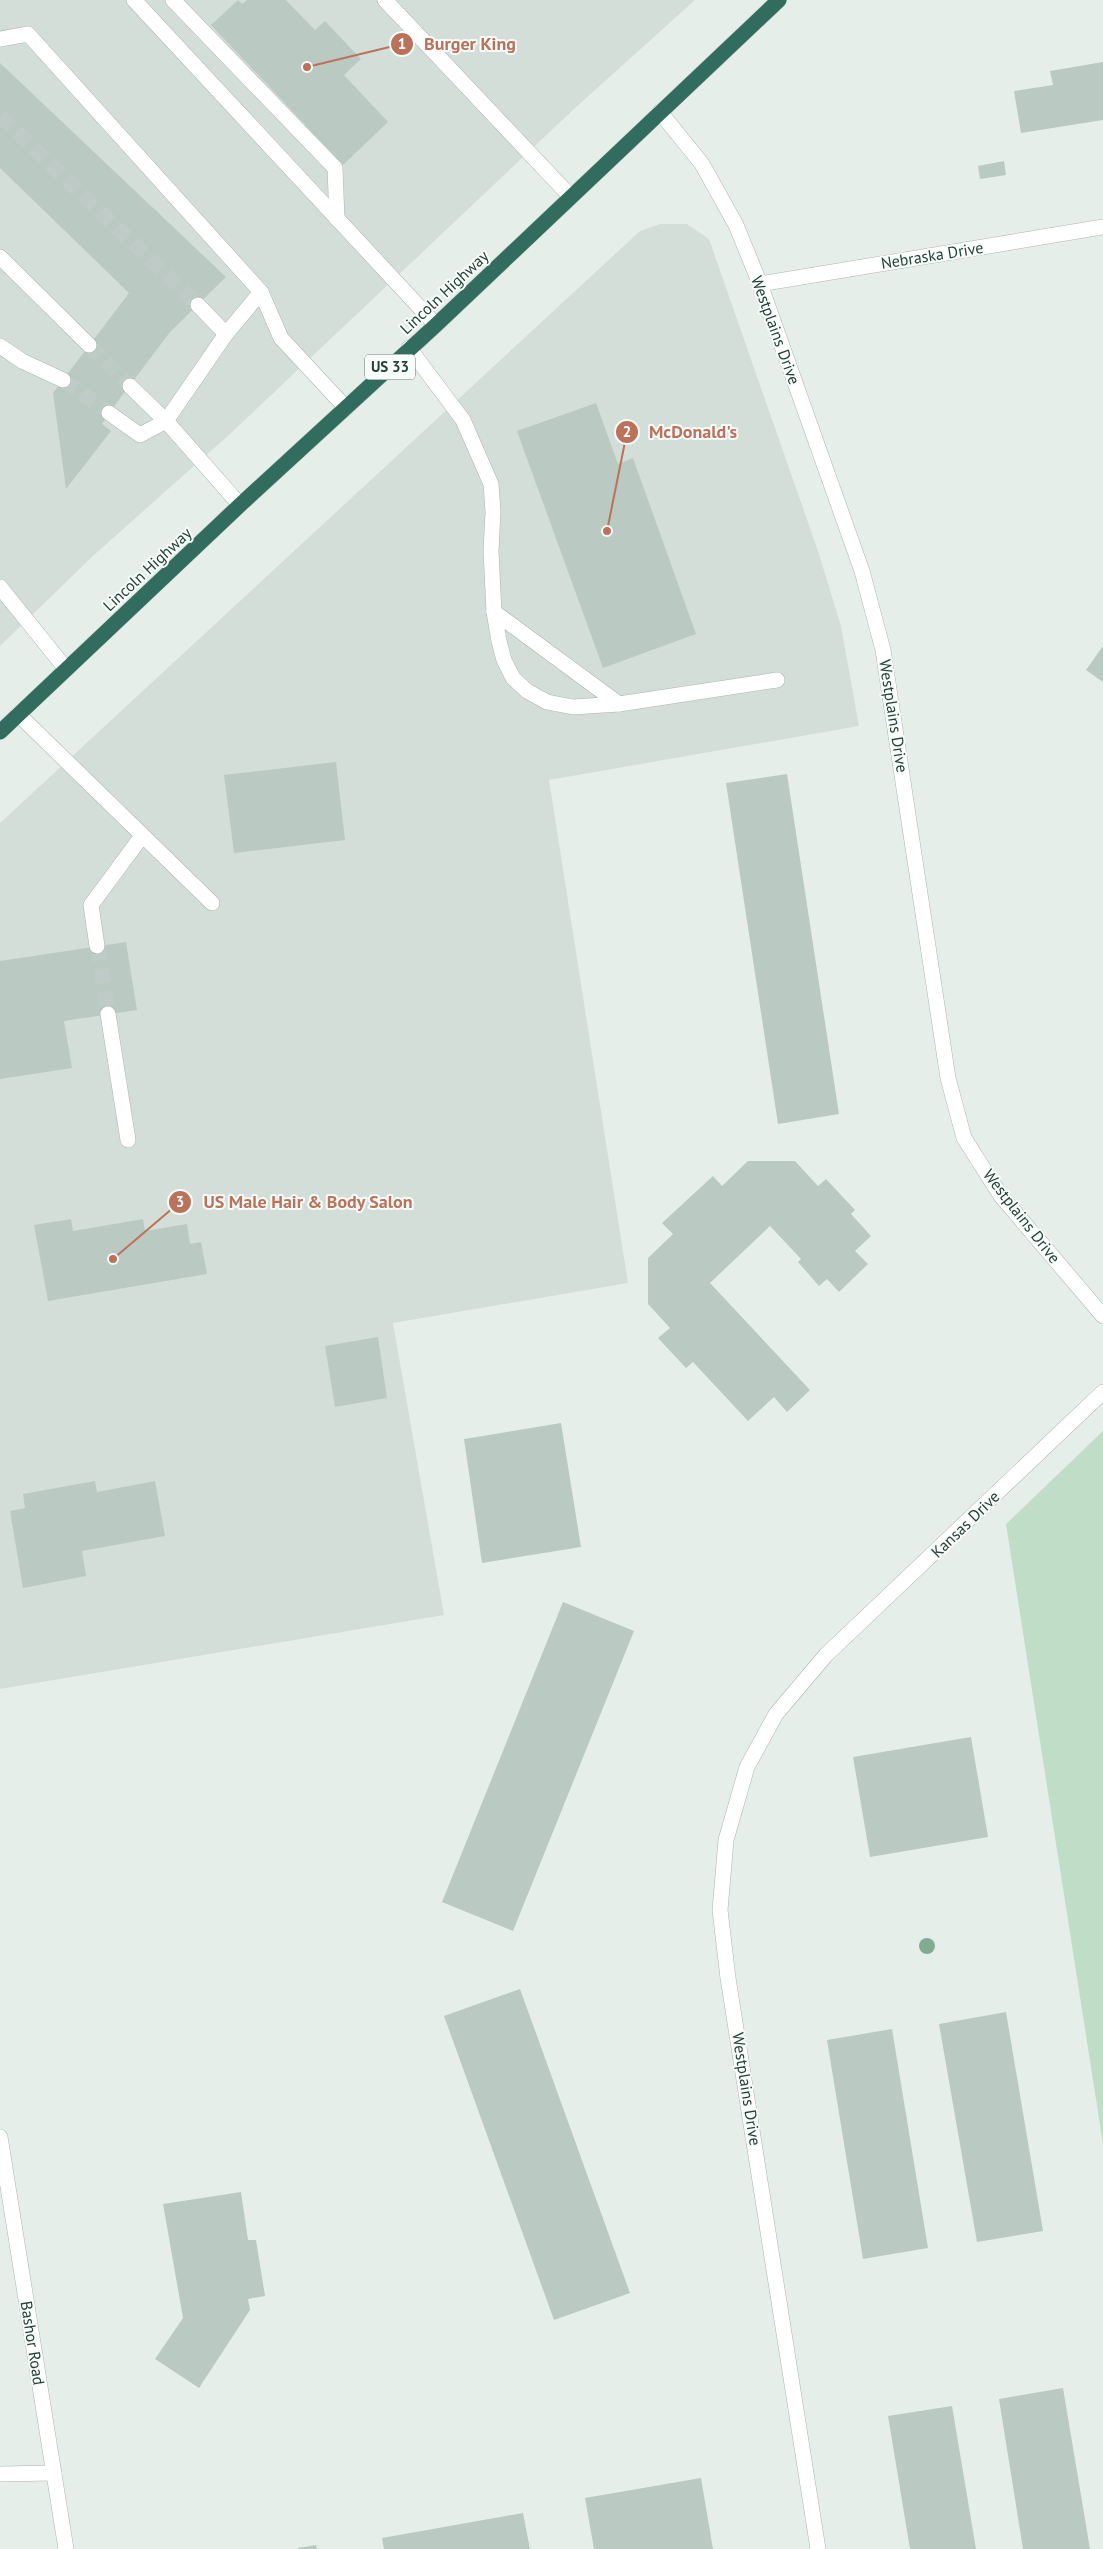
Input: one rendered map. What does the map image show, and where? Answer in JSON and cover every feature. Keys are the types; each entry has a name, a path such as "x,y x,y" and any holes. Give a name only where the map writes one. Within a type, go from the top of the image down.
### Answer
{"highway":[{"name":"Lincoln Highway","path":"0,732 240,505 436,325 778,0"}],"street":[{"path":"134,0 436,325"},
{"path":"173,0 335,168 337,219"},
{"path":"385,0 571,197"},
{"path":"0,39 28,34 261,292 281,338 346,408"},
{"name":"Westplains Drive","path":"660,112 702,164 736,225 760,284 862,570 883,650 948,1078 964,1138 1001,1196 1103,1316"},
{"name":"Nebraska Drive","path":"760,284 1103,227"},
{"path":"0,257 89,345"},
{"path":"109,413 140,435 166,421 226,334 261,292"},
{"path":"198,305 226,334"},
{"path":"0,346 22,362 62,380"},
{"path":"409,348 463,420 491,484 493,512 491,551 494,612 504,660 513,678 527,691 547,702 573,707 619,704 777,680"},
{"path":"130,386 166,421 240,505"},
{"path":"0,587 66,669"},
{"path":"494,612 619,704"},
{"path":"18,714 212,903"},
{"path":"98,946 91,905 142,836"},
{"path":"108,1014 128,1140"},
{"name":"Kansas Drive","path":"826,1654 1103,1392"},
{"name":"Westplains Drive","path":"818,2549 728,1978 720,1910 726,1840 747,1767 776,1714 826,1654"},
{"name":"Bashor Road","path":"0,2136 66,2549"},
{"path":"0,2474 54,2473"}],"shaded area":[{"path":"0,0 695,0 574,109 230,434 94,555 0,646"},
{"path":"660,224 687,224 709,239 818,551 841,626 859,726 549,780 628,1283 393,1323 444,1615 0,1689 0,823 640,231"}],"green space":[{"path":"1103,1431 1103,2144 1006,1524"}],"building":[{"path":"238,0 242,4 247,0 286,0 315,30 325,21 361,59 344,75 388,122 343,165 211,25"},
{"path":"1103,62 1103,120 1021,133 1014,91 1053,85 1050,71"},
{"path":"0,63 226,277 170,332 109,413 102,424 111,431 66,489 53,393 129,293 0,168"},
{"path":"1004,161 1006,175 980,179 978,166"},
{"path":"596,403 618,464 633,458 696,634 603,668 517,431"},
{"path":"1103,646 1103,682 1086,670"},
{"path":"336,762 345,840 234,853 224,775"},
{"path":"787,774 839,1114 778,1124 726,783"},
{"path":"126,942 137,1010 64,1021 72,1068 0,1079 0,961"},
{"path":"748,1161 795,1161 818,1186 826,1179 855,1210 851,1214 871,1236 855,1251 868,1264 839,1292 827,1279 819,1286 798,1262 801,1259 770,1226 710,1283 810,1390 787,1412 774,1397 748,1421 693,1362 686,1368 658,1338 670,1328 648,1304 648,1258 673,1234 662,1223 713,1176 722,1186"},
{"path":"71,1219 73,1231 143,1219 145,1231 187,1224 190,1244 201,1242 207,1274 48,1301 34,1225"},
{"path":"378,1337 387,1398 335,1407 325,1346"},
{"path":"561,1423 581,1547 482,1563 464,1439"},
{"path":"95,1481 97,1492 155,1481 165,1536 82,1551 86,1576 23,1588 10,1511 25,1508 23,1494"},
{"path":"563,1602 634,1631 513,1931 442,1902"},
{"path":"971,1737 988,1837 870,1857 853,1757"},
{"path":"520,1989 630,2293 554,2320 444,2016"},
{"path":"1006,2012 1043,2231 977,2242 939,2024"},
{"path":"892,2029 928,2248 863,2259 827,2040"},
{"path":"241,2192 248,2240 256,2240 265,2296 248,2299 250,2310 199,2388 155,2359 183,2318 163,2204"},
{"path":"1063,2388 1090,2549 1023,2549 999,2399"},
{"path":"952,2406 976,2549 910,2549 888,2416"},
{"path":"701,2478 713,2549 594,2549 585,2498"},
{"path":"523,2513 530,2549 384,2549 382,2538"},
{"path":"316,2545 317,2549 298,2549 298,2548"}],"tunnel":[{"path":"0,116 198,305"},
{"path":"89,345 130,386"},
{"path":"63,380 109,413"},
{"path":"97,946 108,1014"}],"place":[{"name":"Burger King","path":"307,67"},
{"name":"McDonald's","path":"607,531"},
{"name":"US Male Hair & Body Salon","path":"113,1259"}]}
